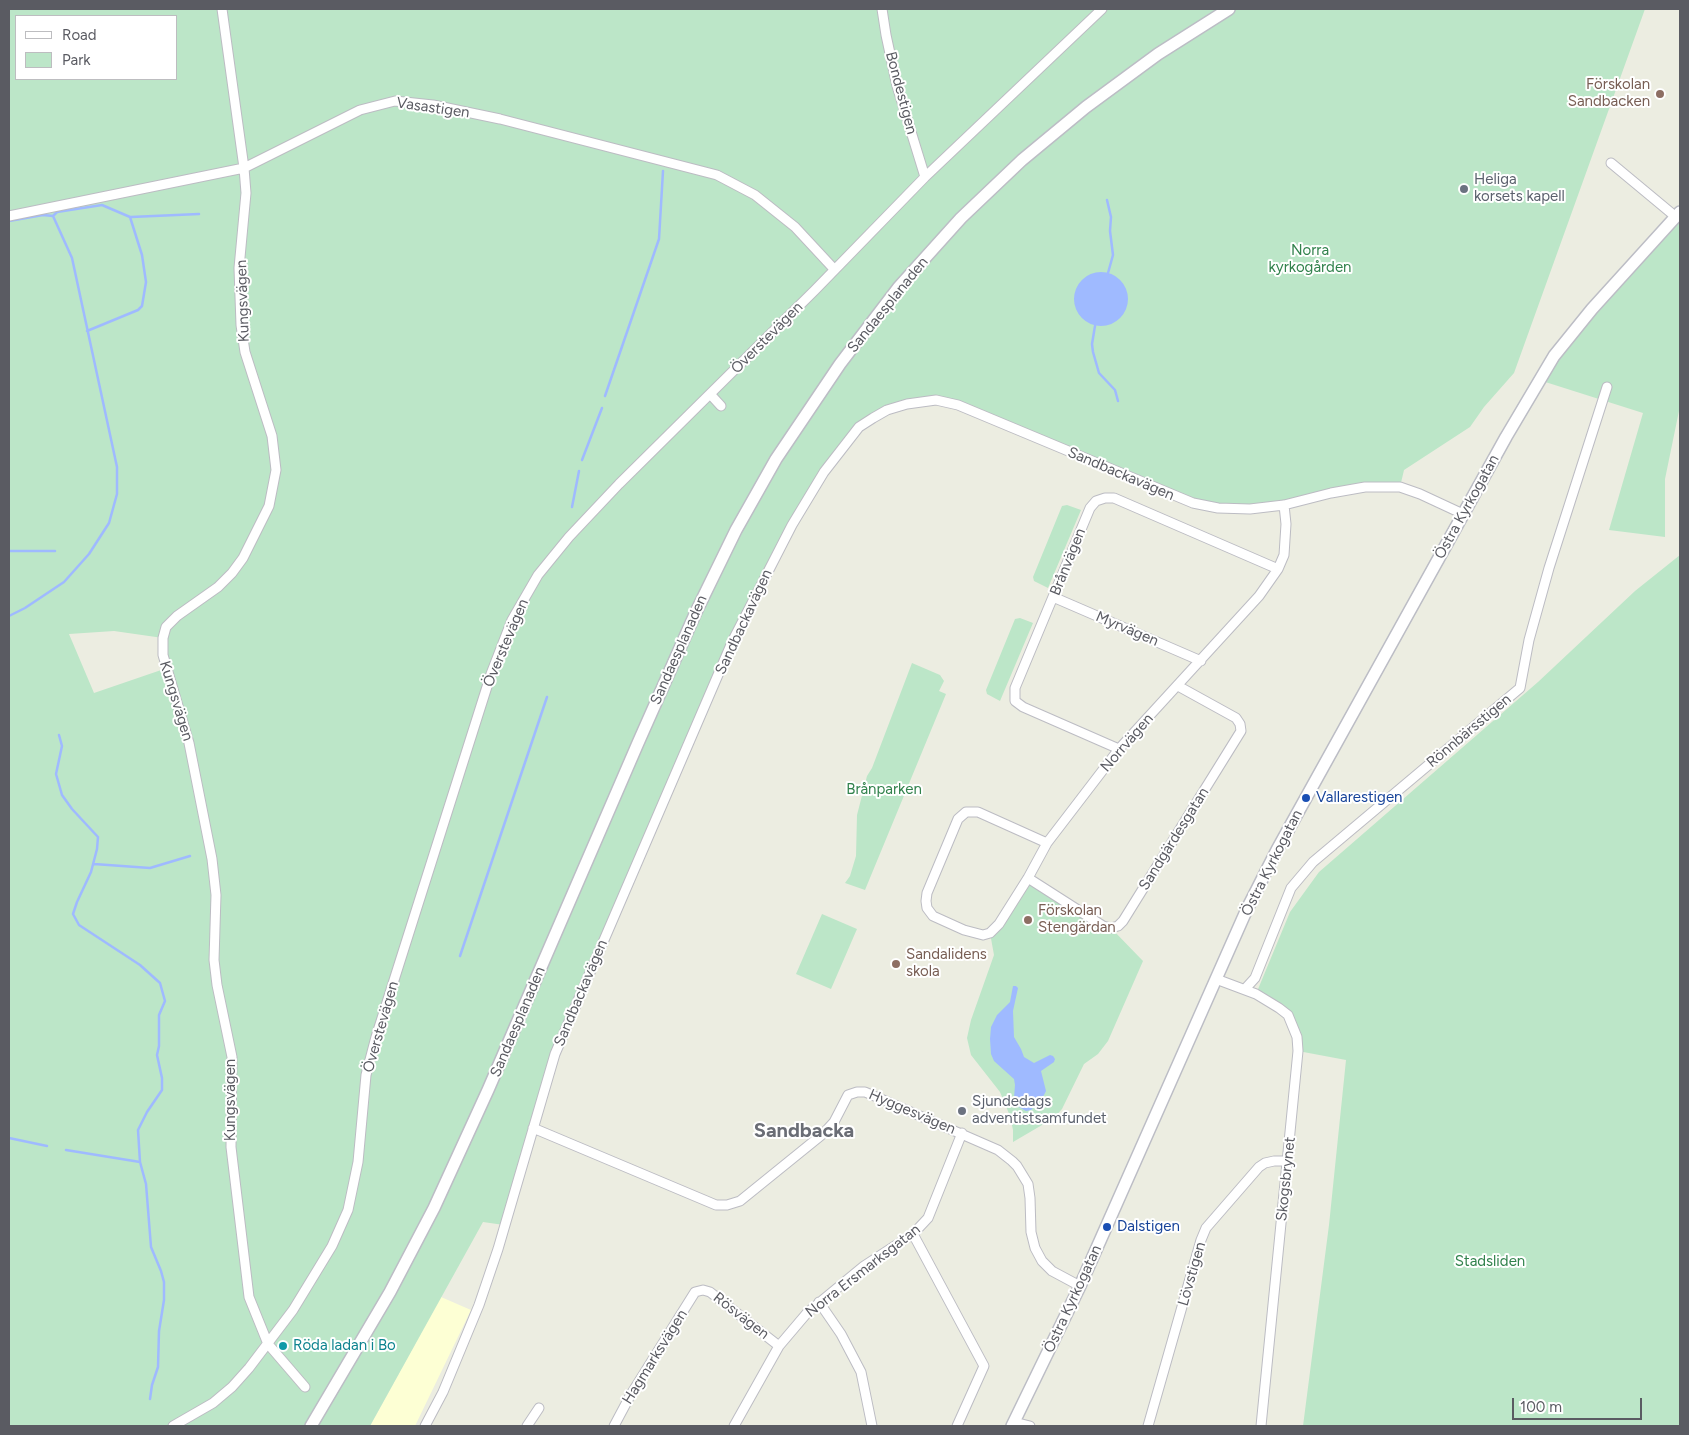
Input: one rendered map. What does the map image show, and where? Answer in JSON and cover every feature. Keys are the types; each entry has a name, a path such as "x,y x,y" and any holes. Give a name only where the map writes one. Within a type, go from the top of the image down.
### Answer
{"main road":[{"name":"Sandaesplanaden","path":"311,1426 390,1292 434,1208 492,1081 692,620 736,530 776,459 840,364 898,288 961,218 1022,160 1086,107 1158,54 1230,9"},
{"name":"Östra Kyrkogatan","path":"1013,1424 1080,1286 1247,909 1276,850 1506,437 1554,356 1592,309 1678,215"}],"street":[{"name":"Kungsvägen","path":"222,9 246,193 239,268 241,325 245,352 267,419 273,444 276,470 269,506 243,558 218,587 177,616 166,627 162,655 189,743 212,859 216,895 214,960 217,985 232,1057 231,1147 249,1297 268,1344 305,1386"},
{"name":"Bondestigen","path":"882,9 896,86 925,177"},
{"name":"Överstevägen","path":"173,1426 212,1403 232,1387 268,1344 293,1310 332,1246 348,1210 358,1162 366,1075 376,1037 491,674 512,620 538,575 569,537 619,484 925,177 1102,9"},
{"name":"Vasastigen","path":"9,216 244,168 360,110 395,101 433,105 500,119 717,175 755,195 795,227 834,269"},
{"path":"1612,163 1678,215"},
{"name":"Rönnbärsstigen","path":"1244,989 1254,978 1291,888 1313,862 1520,688 1529,640 1549,568 1607,387"},
{"path":"710,394 721,406"},
{"name":"Sandbackavägen","path":"425,1426 444,1392 498,1250 555,1054 733,640 792,525 824,472 859,427 888,410 906,404 936,400 958,404 1193,503 1218,508 1250,509 1284,504 1365,486 1400,487 1463,514"},
{"name":"Brånvägen","path":"1119,750 1023,707 1015,701 1015,688 1090,508 1096,501 1114,498 1278,568"},
{"name":"Norrvägen","path":"1047,843 978,812 966,812 958,819 927,893 927,908 933,916 964,930 983,935 999,924 1047,843 1119,750 1259,596 1278,568 1284,555 1286,543 1284,504"},
{"name":"Myrvägen","path":"1053,597 1201,661"},
{"name":"Sandgärdesgatan","path":"1028,878 1103,926 1111,928 1118,926 1123,921 1241,730 1236,718 1178,686"},
{"name":"Skogsbrynet","path":"1216,979 1256,994 1279,1008 1288,1015 1298,1036 1261,1426"},
{"name":"Hyggesvägen","path":"533,1128 716,1205 727,1205 740,1201 824,1134 834,1122 848,1095 856,1092 865,1092 998,1150 1018,1166 1028,1184 1031,1232 1035,1248 1042,1261 1052,1271 1080,1286"},
{"name":"Norra Ersmarksgatan","path":"734,1426 780,1346 819,1302 864,1266 913,1234 928,1218 962,1133"},
{"name":"Lövstigen","path":"1148,1426 1206,1228 1258,1167 1274,1161 1287,1161"},
{"path":"913,1234 984,1366 957,1426"},
{"name":"Rösvägen","path":"701,1291 710,1292 780,1346"},
{"name":"Hagmarksvägen","path":"614,1426 630,1396 695,1292 701,1291"},
{"path":"819,1302 841,1334 861,1372 872,1426"},
{"path":"526,1426 539,1408"},
{"path":"1013,1424 1030,1426"}],"shaded area":[{"path":"441,1297 471,1310 415,1426 370,1426"}],"green space":[{"name":"Norra kyrkogården","path":"9,9 1645,9 1514,373 1484,407 1470,427 1404,470 1400,487 1218,508 936,400 873,418 824,472 733,640 569,1021 504,1225 483,1222 370,1426 9,1426","holes":["114,631 163,638 167,668 94,693 69,634"]},
{"path":"1680,212 1680,406 1665,479 1665,537 1609,530 1643,413 1539,380"},
{"path":"1067,505 1081,510 1048,588 1034,581 1033,577 1062,506"},
{"name":"Stadsliden","path":"1680,555 1680,1426 1303,1426 1329,1225 1346,1060 1298,1051 1288,1015 1256,994 1290,912 1319,872 1538,682 1635,591"},
{"path":"1020,618 1033,623 1000,701 987,694 986,690 1015,619"},
{"name":"Brånparken","path":"912,663 940,675 944,681 939,691 946,694 865,890 845,883 850,876 856,856 857,815 867,776 872,768"},
{"path":"1028,878 1111,928 1143,961 1108,1041 1098,1054 1084,1064 1062,1109 1054,1118 1013,1142 1010,1116 1000,1092 971,1055 967,1038 971,1020 994,955 990,933"},
{"path":"822,914 857,929 831,989 796,974"}],"water":[{"path":"1096,272 1106,272 1120,280 1126,289 1128,299 1126,309 1120,318 1106,326 1096,326 1086,321 1079,314 1074,304 1074,294 1079,284 1086,277"},
{"path":"1013,986 1018,988 1013,1011 1014,1037 1024,1057 1034,1063 1050,1055 1055,1059 1054,1062 1041,1071 1046,1091 1044,1095 1031,1110 1026,1111 1017,1106 1014,1098 1014,1079 994,1061 991,1054 991,1027 997,1015 1010,1002"}],"waterway":[{"path":"605,396 659,239 663,171"},
{"path":"1107,200 1111,217 1110,231 1113,255 1108,273"},
{"path":"53,216 57,212 102,205 130,217 142,255 146,282 142,306 138,310 87,331"},
{"path":"131,217 199,214"},
{"path":"9,221 43,215 53,216 72,258 117,467 117,494 109,523 89,554 64,582 25,608 9,616"},
{"path":"1095,326 1092,344 1099,373 1115,390 1118,401"},
{"path":"582,460 602,408"},
{"path":"572,507 579,471"},
{"path":"9,551 55,551"},
{"path":"460,956 547,697"},
{"path":"59,735 62,746 56,774 62,795 72,809 98,837 91,872 73,914 79,925 140,965 160,983 165,1001 159,1015 159,1046 157,1055 162,1078 162,1090 147,1112 138,1130 140,1162 146,1184 151,1247 164,1282 164,1300 159,1331 158,1367 150,1399"},
{"path":"94,864 150,868 190,856"},
{"path":"9,1138 47,1146"},
{"path":"66,1150 140,1162"}],"place":[{"name":"Förskolan Sandbacken","path":"1660,94"},
{"name":"Heliga korsets kapell","path":"1464,189"},
{"name":"Vallarestigen","path":"1306,798"},
{"name":"Förskolan Stengärdan","path":"1028,920"},
{"name":"Sandalidens skola","path":"896,964"},
{"name":"Sjundedags adventistsamfundet","path":"962,1111"},
{"name":"Dalstigen","path":"1107,1227"},
{"name":"Röda ladan i Bo","path":"283,1346"}],"district":[{"name":"Sandbacka","path":"804,1131"}]}
